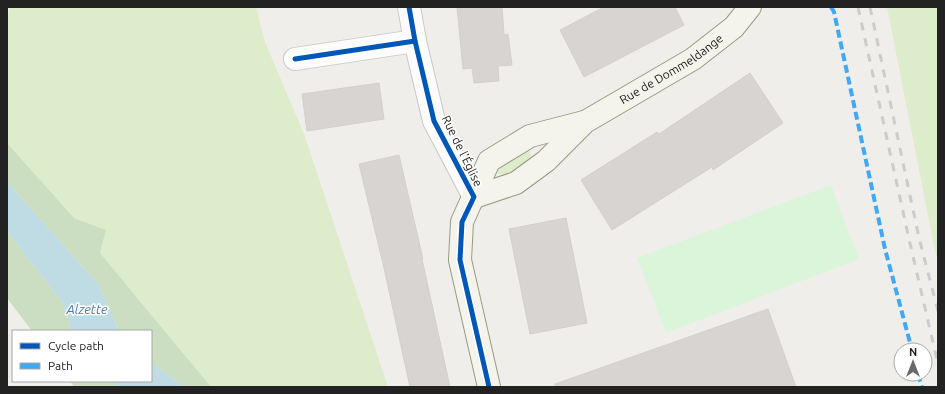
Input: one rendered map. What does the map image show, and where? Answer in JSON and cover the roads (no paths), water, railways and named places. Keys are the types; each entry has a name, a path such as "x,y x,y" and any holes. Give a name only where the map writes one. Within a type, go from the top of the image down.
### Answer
{"main road":[{"name":"Rue de Dommeldange","path":"474,198 516,183 546,161 585,122 693,59 734,27 750,7"},
{"name":"Rue de Dommeldange","path":"474,198 489,161 530,136 585,122"},
{"name":"Rue de l'Église","path":"474,198 462,222 460,260 488,387"}],"street":[{"name":"Rue de l'Église","path":"409,7 415,40 434,121 474,198"},
{"path":"295,59 415,40"}],"water":[{"name":"Alzette","path":"7,182 99,285 119,330 72,330 62,302 7,231"},
{"path":"152,363 184,387 118,387 112,382 152,382"}],"railway":[{"path":"858,7 938,364"},
{"path":"870,7 919,238 938,311"}]}
